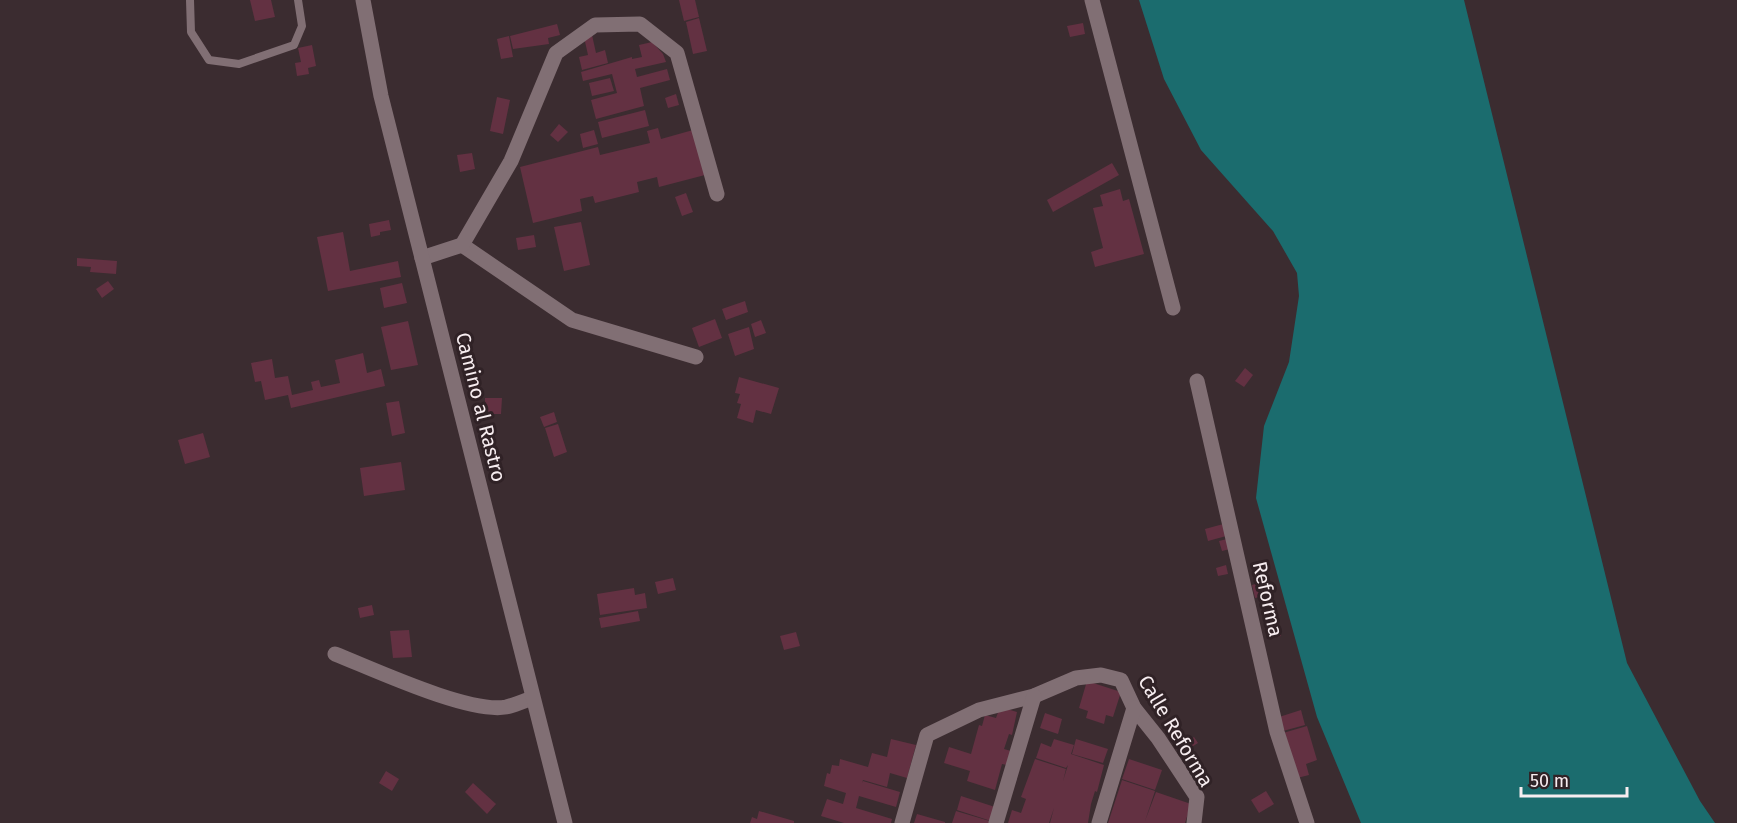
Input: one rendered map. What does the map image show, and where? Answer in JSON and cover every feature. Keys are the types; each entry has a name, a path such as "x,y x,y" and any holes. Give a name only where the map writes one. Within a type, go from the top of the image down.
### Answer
{"street":[{"name":"Camino al Rastro","path":"363,0 381,96 565,823"},
{"path":"1092,0 1173,308"},
{"path":"422,258 462,245 510,161 556,53 595,25 640,24 677,53 717,194"},
{"path":"462,245 572,320 696,357"},
{"name":"Reforma","path":"1197,381 1277,732 1307,823"},
{"path":"335,654 480,707 506,707 532,698"},
{"name":"Calle Reforma","path":"1034,696 1076,678 1101,675 1121,680 1134,708 1158,738 1197,797 1194,822"},
{"path":"902,823 927,735 979,710 1034,696"},
{"path":"996,823 1034,696"},
{"path":"1099,823 1134,708"}],"lane":[{"path":"190,0 191,32 209,60 239,64 294,45 302,26 298,0"}],"water":[{"path":"1139,0 1464,0 1627,663 1700,801 1715,823 1361,823 1317,717 1256,498 1264,426 1289,362 1299,296 1297,273 1273,231 1201,150 1164,79"}],"building":[{"path":"250,0 271,0 275,17 255,21"},
{"path":"679,0 695,0 699,17 684,21"},
{"path":"699,18 707,51 693,54 686,22"},
{"path":"1083,23 1085,34 1070,37 1067,26"},
{"path":"557,24 560,35 548,38 549,44 513,49 510,36"},
{"path":"592,35 596,53 605,50 608,63 582,70 579,57 588,55 584,37"},
{"path":"509,36 513,57 501,59 497,39"},
{"path":"652,42 663,54 666,62 635,69 637,77 667,69 670,80 640,88 644,106 596,119 591,100 617,93 612,74 583,81 581,72 632,57 632,59 642,57 639,45"},
{"path":"312,45 316,66 308,68 309,74 297,76 295,63 301,62 298,48"},
{"path":"610,78 614,91 592,96 589,83"},
{"path":"676,94 679,105 668,108 665,98"},
{"path":"497,97 510,100 503,134 490,131"},
{"path":"645,110 649,126 602,138 598,122"},
{"path":"559,124 568,132 558,142 550,135"},
{"path":"658,128 661,139 693,130 705,175 659,187 657,177 637,182 639,192 595,203 593,196 580,199 582,211 533,223 520,167 598,147 600,155 650,143 647,131"},
{"path":"594,130 598,144 583,148 580,134"},
{"path":"472,153 475,169 460,172 457,155"},
{"path":"1112,163 1119,175 1053,212 1047,200"},
{"path":"1120,189 1123,201 1129,199 1144,254 1095,267 1091,252 1103,248 1093,208 1103,206 1100,195"},
{"path":"686,193 693,212 682,216 675,197"},
{"path":"389,220 391,230 371,237 369,224"},
{"path":"581,222 590,265 564,271 554,227"},
{"path":"343,232 350,271 398,261 401,277 328,291 317,237"},
{"path":"534,235 536,247 518,250 516,238"},
{"path":"77,258 117,261 116,274 90,272 91,267 77,266"},
{"path":"108,281 114,289 102,298 96,289"},
{"path":"402,283 407,303 384,308 380,288"},
{"path":"745,301 748,312 726,320 722,309"},
{"path":"715,319 722,338 699,347 692,328"},
{"path":"761,320 766,333 755,337 751,324"},
{"path":"408,321 418,365 391,370 381,327"},
{"path":"749,327 754,349 735,356 728,334"},
{"path":"363,353 367,373 381,369 385,386 291,408 288,395 265,400 261,381 255,382 251,363 272,359 275,378 288,376 292,395 313,390 311,382 319,380 321,387 340,383 335,360"},
{"path":"1245,368 1253,375 1244,387 1235,381"},
{"path":"739,377 779,388 771,414 756,410 753,423 737,418 741,404 737,403 740,394 735,393"},
{"path":"485,398 502,398 501,414 485,414"},
{"path":"399,401 405,433 392,436 386,403"},
{"path":"554,412 557,422 544,427 540,417"},
{"path":"558,424 567,452 554,457 545,428"},
{"path":"203,433 210,457 185,464 178,440"},
{"path":"401,462 405,490 364,496 360,468"},
{"path":"1227,523 1230,535 1208,541 1205,529"},
{"path":"1231,538 1234,548 1222,551 1219,541"},
{"path":"1226,565 1228,574 1218,576 1216,568"},
{"path":"673,578 676,590 658,594 655,582"},
{"path":"1265,581 1269,595 1255,598 1252,585"},
{"path":"634,588 635,595 645,593 647,608 600,615 597,594"},
{"path":"372,605 374,615 360,618 358,608"},
{"path":"638,611 640,621 601,628 599,618"},
{"path":"1278,621 1281,636 1268,639 1265,624"},
{"path":"409,630 412,657 393,658 390,631"},
{"path":"796,632 800,646 784,650 780,636"},
{"path":"1087,681 1121,692 1113,717 1106,715 1104,724 1086,718 1088,711 1079,708"},
{"path":"1000,707 1017,712 1012,735 1009,734 1004,749 1011,751 1007,765 1002,764 995,790 967,781 970,771 944,763 949,747 971,754 979,725 982,726 985,715 996,718"},
{"path":"1301,710 1305,725 1283,731 1279,717"},
{"path":"1045,713 1062,719 1058,734 1040,728"},
{"path":"1307,726 1317,760 1306,764 1309,775 1297,778 1283,733"},
{"path":"1194,737 1198,743 1190,748 1186,742"},
{"path":"891,739 916,745 907,778 890,773 887,787 863,780 862,783 863,781 900,792 896,807 859,796 856,808 892,819 891,823 844,823 821,816 827,799 843,804 846,793 824,786 827,773 830,774 832,765 839,766 840,759 868,767 872,753 887,757"},
{"path":"1054,739 1074,745 1071,754 1104,765 1097,792 1095,791 1091,804 1088,823 1050,823 1054,808 1049,823 1008,823 1012,810 1021,813 1026,799 1021,797 1035,759 1066,769 1063,781 1068,765 1066,768 1036,758 1041,743 1051,747"},
{"path":"1076,739 1108,749 1103,763 1072,754"},
{"path":"1129,759 1162,770 1155,790 1122,779"},
{"path":"386,771 399,779 392,791 379,783"},
{"path":"1122,780 1155,791 1145,821 1156,792 1191,804 1185,823 1108,823"},
{"path":"473,783 496,804 487,814 465,792"},
{"path":"1266,791 1274,804 1259,813 1251,800"},
{"path":"961,796 995,807 991,821 957,810"},
{"path":"759,811 794,821 794,823 750,823 752,817 757,819"},
{"path":"956,811 993,822 993,823 952,823"},
{"path":"917,814 945,822 945,823 914,823"}]}
